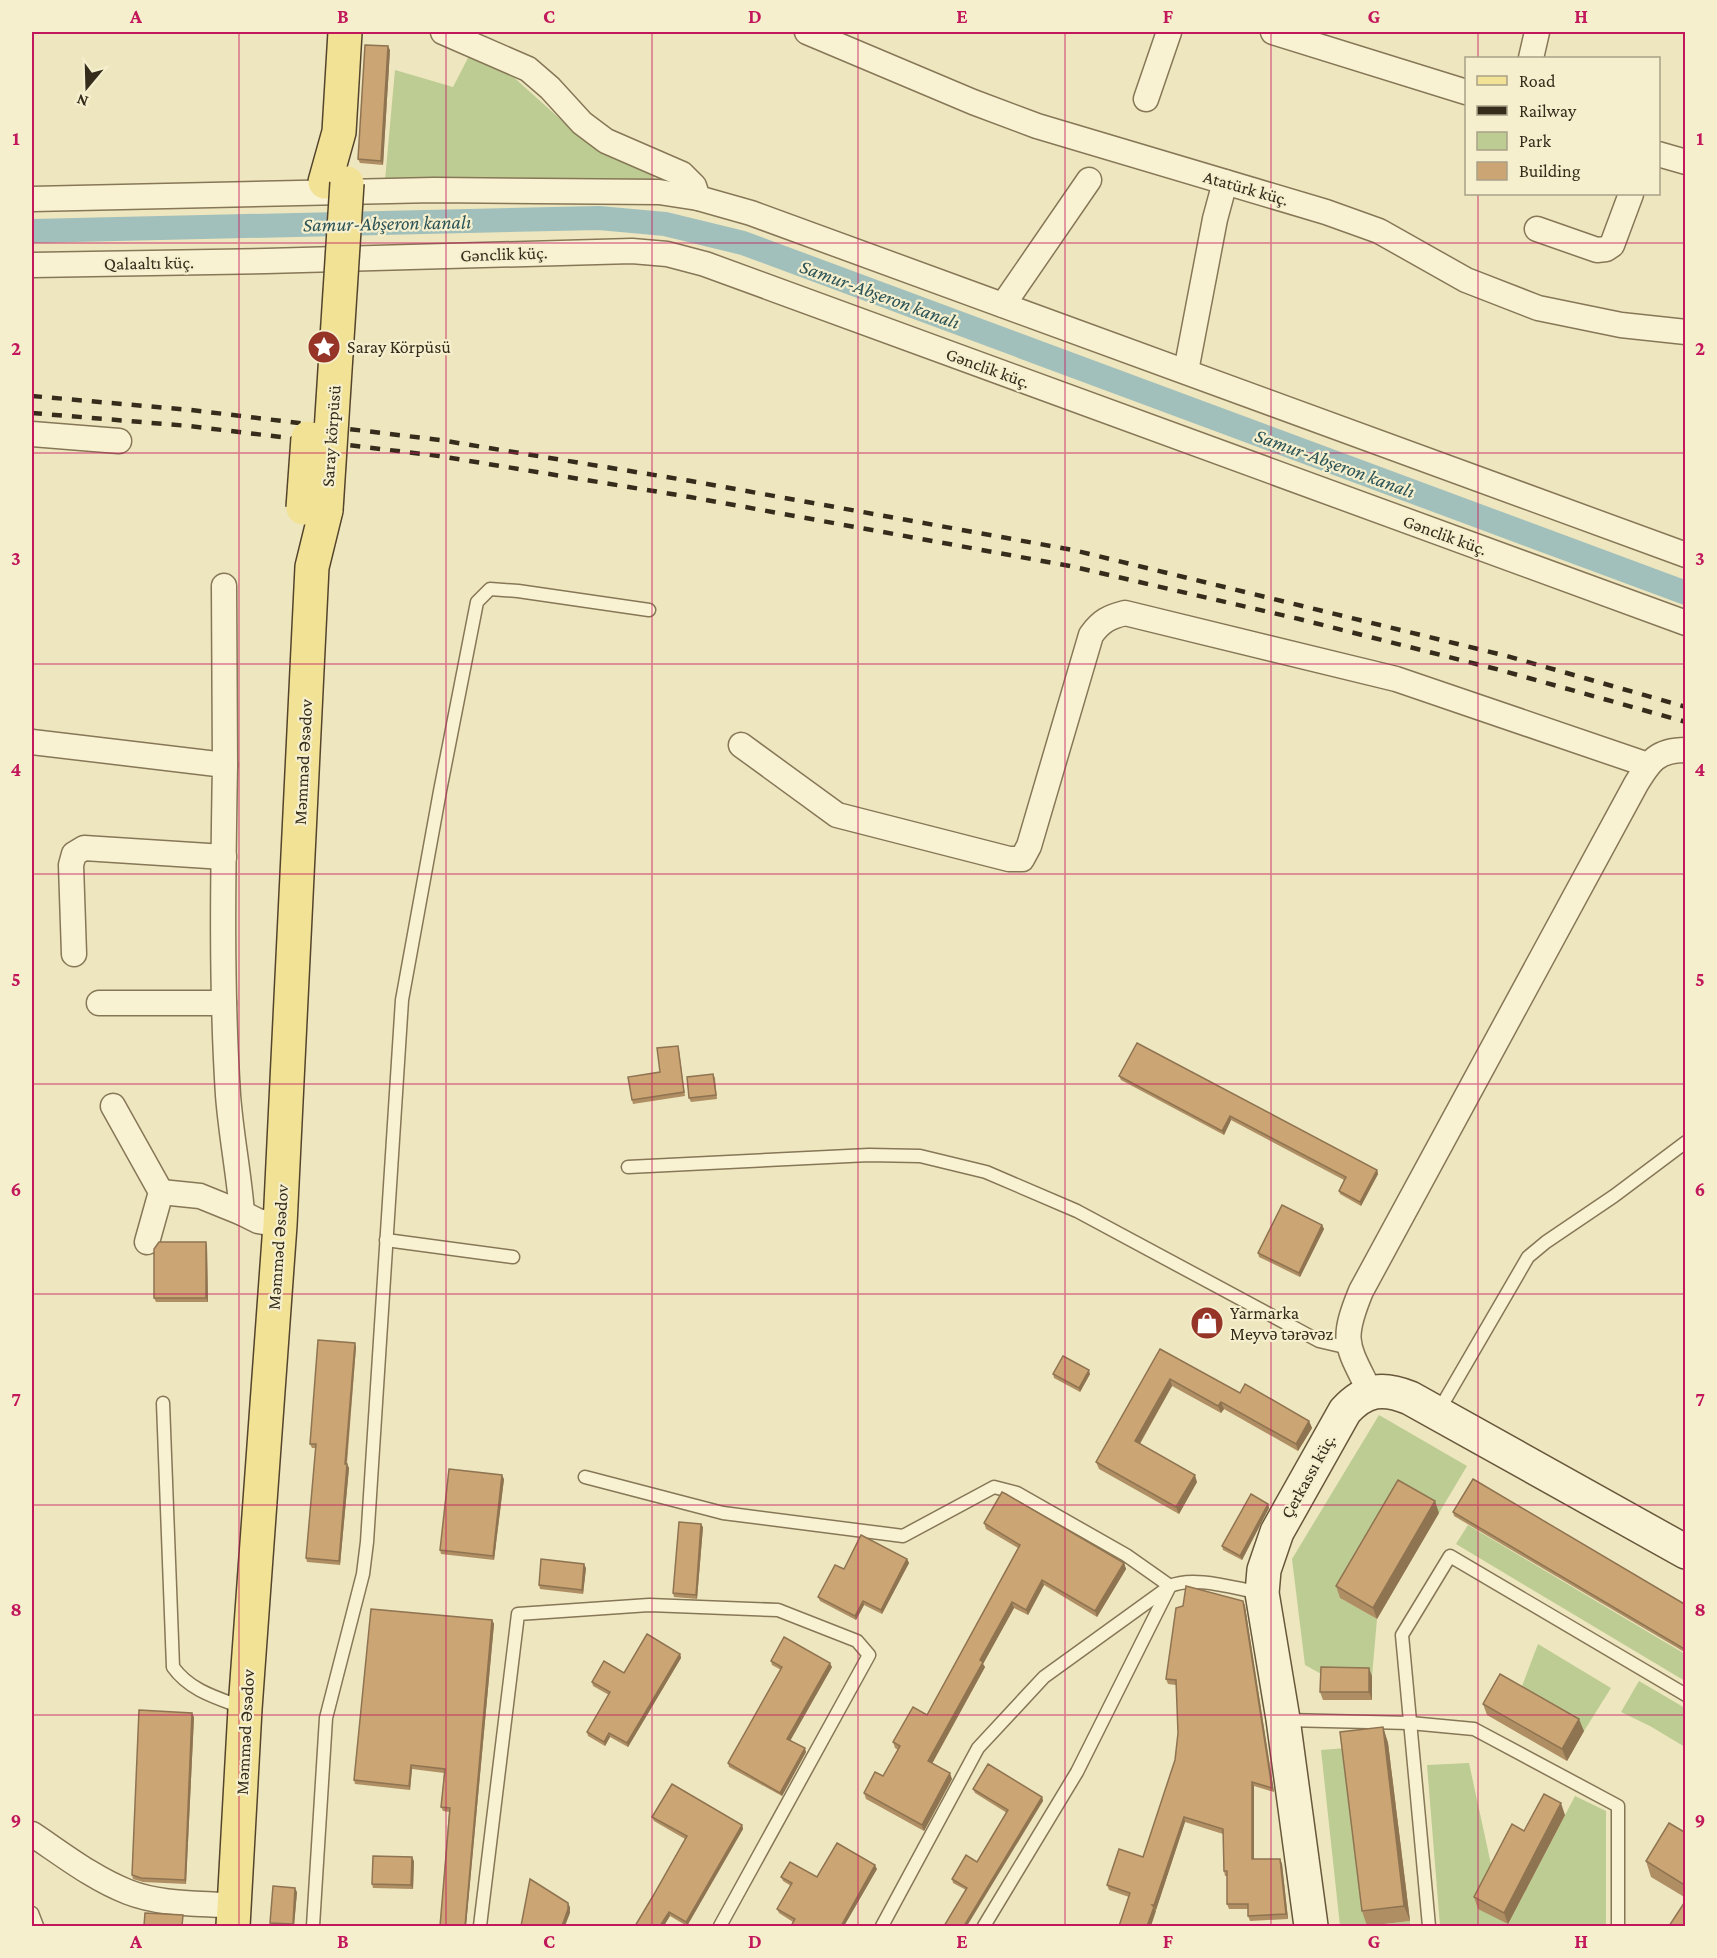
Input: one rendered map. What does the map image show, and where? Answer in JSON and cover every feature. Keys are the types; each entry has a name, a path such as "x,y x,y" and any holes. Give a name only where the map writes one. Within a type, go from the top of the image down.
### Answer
{"main road":[{"name":"Saray körpüsü","path":"315,509 345,32"},
{"name":"Məmməd Əsədov","path":"234,1916 245,1709 280,1225 315,509"}],"street":[{"path":"443,32 528,69 550,88 582,123 606,141 682,174 694,186 698,198"},
{"name":"Atatürk küç.","path":"807,32 1036,126 1326,212 1379,231 1466,280 1538,308 1621,325 1686,332"},
{"path":"1146,99 1169,32"},
{"path":"1273,32 1465,91"},
{"path":"1531,57 1537,32"},
{"path":"1660,154 1686,162"},
{"path":"1003,305 1089,180"},
{"path":"1186,371 1215,219 1225,182"},
{"path":"32,199 434,190 659,192 698,198 751,213 1686,555"},
{"path":"1537,229 1597,250 1606,249 1612,245 1631,195"},
{"name":"Gənclik küç.","path":"266,261 632,251 667,254 705,264 1686,623"},
{"name":"Qalaaltı küç.","path":"32,265 266,261"},
{"path":"32,434 119,441"},
{"path":"224,586 224,1004 228,1097 240,1180 242,1213"},
{"path":"741,746 837,815 1009,859 1022,859 1029,846 1091,635 1098,625 1110,617 1125,613 1396,679 1647,765"},
{"path":"32,742 225,765"},
{"path":"1685,1551 1438,1413 1402,1395 1370,1392 1349,1348 1347,1332 1350,1317 1361,1291 1647,765 1664,752 1686,750"},
{"path":"74,954 71,866 74,854 84,848 224,857"},
{"path":"99,1003 224,1004"},
{"path":"113,1106 161,1192 147,1242"},
{"path":"161,1192 200,1196 258,1221 280,1225"},
{"name":"Çerkassı küç.","path":"1311,1926 1283,1719 1262,1593 1264,1570 1277,1532 1345,1411 1360,1396 1370,1392"},
{"path":"32,1834 110,1884 130,1893 234,1916"}],"lane":[{"path":"313,1926 326,1718 363,1574 368,1542 402,1000 477,602 490,589 649,610"},
{"path":"1438,1413 1528,1257 1686,1142"},
{"path":"628,1167 869,1155 920,1156 986,1172 1077,1211 1319,1341 1349,1348"},
{"path":"386,1240 513,1257"},
{"path":"163,1403 173,1667 181,1678 205,1693 245,1709"},
{"path":"585,1477 723,1513 903,1536 994,1487 1017,1493 1126,1555 1170,1586"},
{"path":"1429,1926 1402,1635 1450,1556 1686,1695"},
{"path":"882,1926 978,1748 1044,1677 1180,1581 1262,1593"},
{"path":"984,1926 1077,1772 1170,1586"},
{"path":"480,1926 518,1614 649,1605 778,1610 857,1641 869,1655 720,1926"},
{"path":"1283,1719 1410,1723 1474,1729 1618,1806 1618,1926"},
{"path":"32,1913 38,1926"}],"green space":[{"path":"469,56 509,73 578,135 655,172 652,186 385,180 395,70 453,87"},
{"path":"1379,1415 1467,1466 1439,1513 1403,1492 1340,1598 1377,1619 1372,1676 1323,1675 1305,1665 1292,1559"},
{"path":"1468,1525 1685,1654 1685,1681 1456,1544"},
{"path":"1538,1644 1611,1688 1584,1731 1519,1694"},
{"path":"1639,1681 1685,1708 1685,1747 1621,1712"},
{"path":"1346,1748 1367,1926 1340,1926 1321,1750"},
{"path":"1469,1763 1494,1878 1508,1924 1575,1796 1606,1811 1606,1926 1440,1926 1427,1765"},
{"path":"1410,1921 1410,1926 1367,1926"}],"building":[{"path":"365,45 388,46 381,161 358,159"},
{"path":"1137,1043 1377,1170 1360,1202 1339,1191 1346,1177 1230,1116 1222,1131 1119,1076"},
{"path":"678,1046 684,1092 632,1100 628,1077 660,1072 657,1048"},
{"path":"713,1074 716,1095 689,1098 687,1077"},
{"path":"1282,1205 1322,1225 1299,1273 1258,1253"},
{"path":"159,1242 206,1242 206,1298 154,1298 154,1249"},
{"path":"318,1340 355,1343 339,1561 306,1558 316,1444 310,1444"},
{"path":"1160,1349 1240,1393 1245,1384 1309,1421 1296,1444 1221,1402 1218,1406 1170,1379 1135,1441 1195,1475 1176,1507 1096,1462"},
{"path":"1063,1356 1089,1370 1079,1388 1053,1374"},
{"path":"449,1469 502,1475 493,1556 440,1550"},
{"path":"1473,1479 1686,1605 1686,1650 1453,1512"},
{"path":"1398,1480 1435,1501 1373,1608 1336,1586"},
{"path":"1002,1492 1124,1563 1095,1611 1042,1580 1026,1610 1012,1602 980,1660 983,1662 928,1761 950,1773 922,1825 864,1793 875,1772 883,1776 900,1746 893,1742 913,1707 927,1715 1020,1545 984,1523"},
{"path":"1251,1494 1268,1504 1240,1556 1222,1546"},
{"path":"679,1522 701,1524 696,1595 673,1593"},
{"path":"861,1535 907,1559 881,1610 863,1601 855,1616 818,1597 835,1565 844,1569"},
{"path":"541,1559 584,1564 582,1590 539,1585"},
{"path":"1186,1586 1243,1601 1272,1788 1252,1782 1252,1859 1280,1859 1286,1914 1248,1916 1248,1904 1227,1904 1223,1829 1184,1817 1154,1905 1152,1905 1154,1907 1147,1926 1119,1926 1130,1893 1107,1885 1119,1849 1143,1857 1175,1760 1178,1733 1176,1680 1166,1679 1176,1608 1183,1606"},
{"path":"371,1609 492,1620 465,1926 440,1926 450,1808 441,1807 445,1769 411,1765 409,1786 354,1780"},
{"path":"647,1634 680,1654 627,1743 609,1733 604,1742 587,1732 610,1692 592,1682 604,1661 624,1673"},
{"path":"784,1637 830,1663 787,1739 805,1748 780,1793 728,1763 782,1667 771,1661"},
{"path":"1321,1667 1369,1668 1369,1692 1320,1692"},
{"path":"1500,1674 1579,1719 1562,1749 1483,1704"},
{"path":"139,1710 192,1713 185,1880 141,1878 132,1875"},
{"path":"1383,1727 1404,1906 1362,1911 1340,1732"},
{"path":"988,1764 1042,1797 964,1926 944,1926 967,1888 952,1879 966,1855 977,1862 1008,1810 973,1789"},
{"path":"672,1784 742,1825 686,1922 669,1912 660,1926 635,1926 687,1836 652,1817"},
{"path":"1544,1794 1561,1803 1504,1913 1474,1897 1512,1824 1524,1831"},
{"path":"1669,1823 1686,1833 1686,1886 1646,1861"},
{"path":"837,1843 875,1865 841,1926 791,1926 795,1919 777,1909 792,1883 781,1877 790,1862 817,1877"},
{"path":"373,1856 412,1857 411,1885 372,1884"},
{"path":"530,1879 568,1903 562,1926 521,1926"},
{"path":"273,1886 295,1888 293,1924 270,1923"},
{"path":"1686,1900 1686,1926 1669,1926"},
{"path":"145,1913 183,1915 182,1926 144,1926"}],"waterway":[{"name":"Samur-Abşeron kanalı","path":"32,231 599,218 665,224 743,243 1686,593"}],"railway":[{"path":"32,396 191,410 440,440 691,481 1073,550 1507,656 1686,707"},
{"path":"32,413 189,426 439,456 690,497 1070,566 1299,619 1500,670 1686,722"}],"place":[{"name":"Saray Körpüsü","path":"324,347"},
{"name":"Yarmarka Meyvә tәrәvәz","path":"1207,1323"}]}
